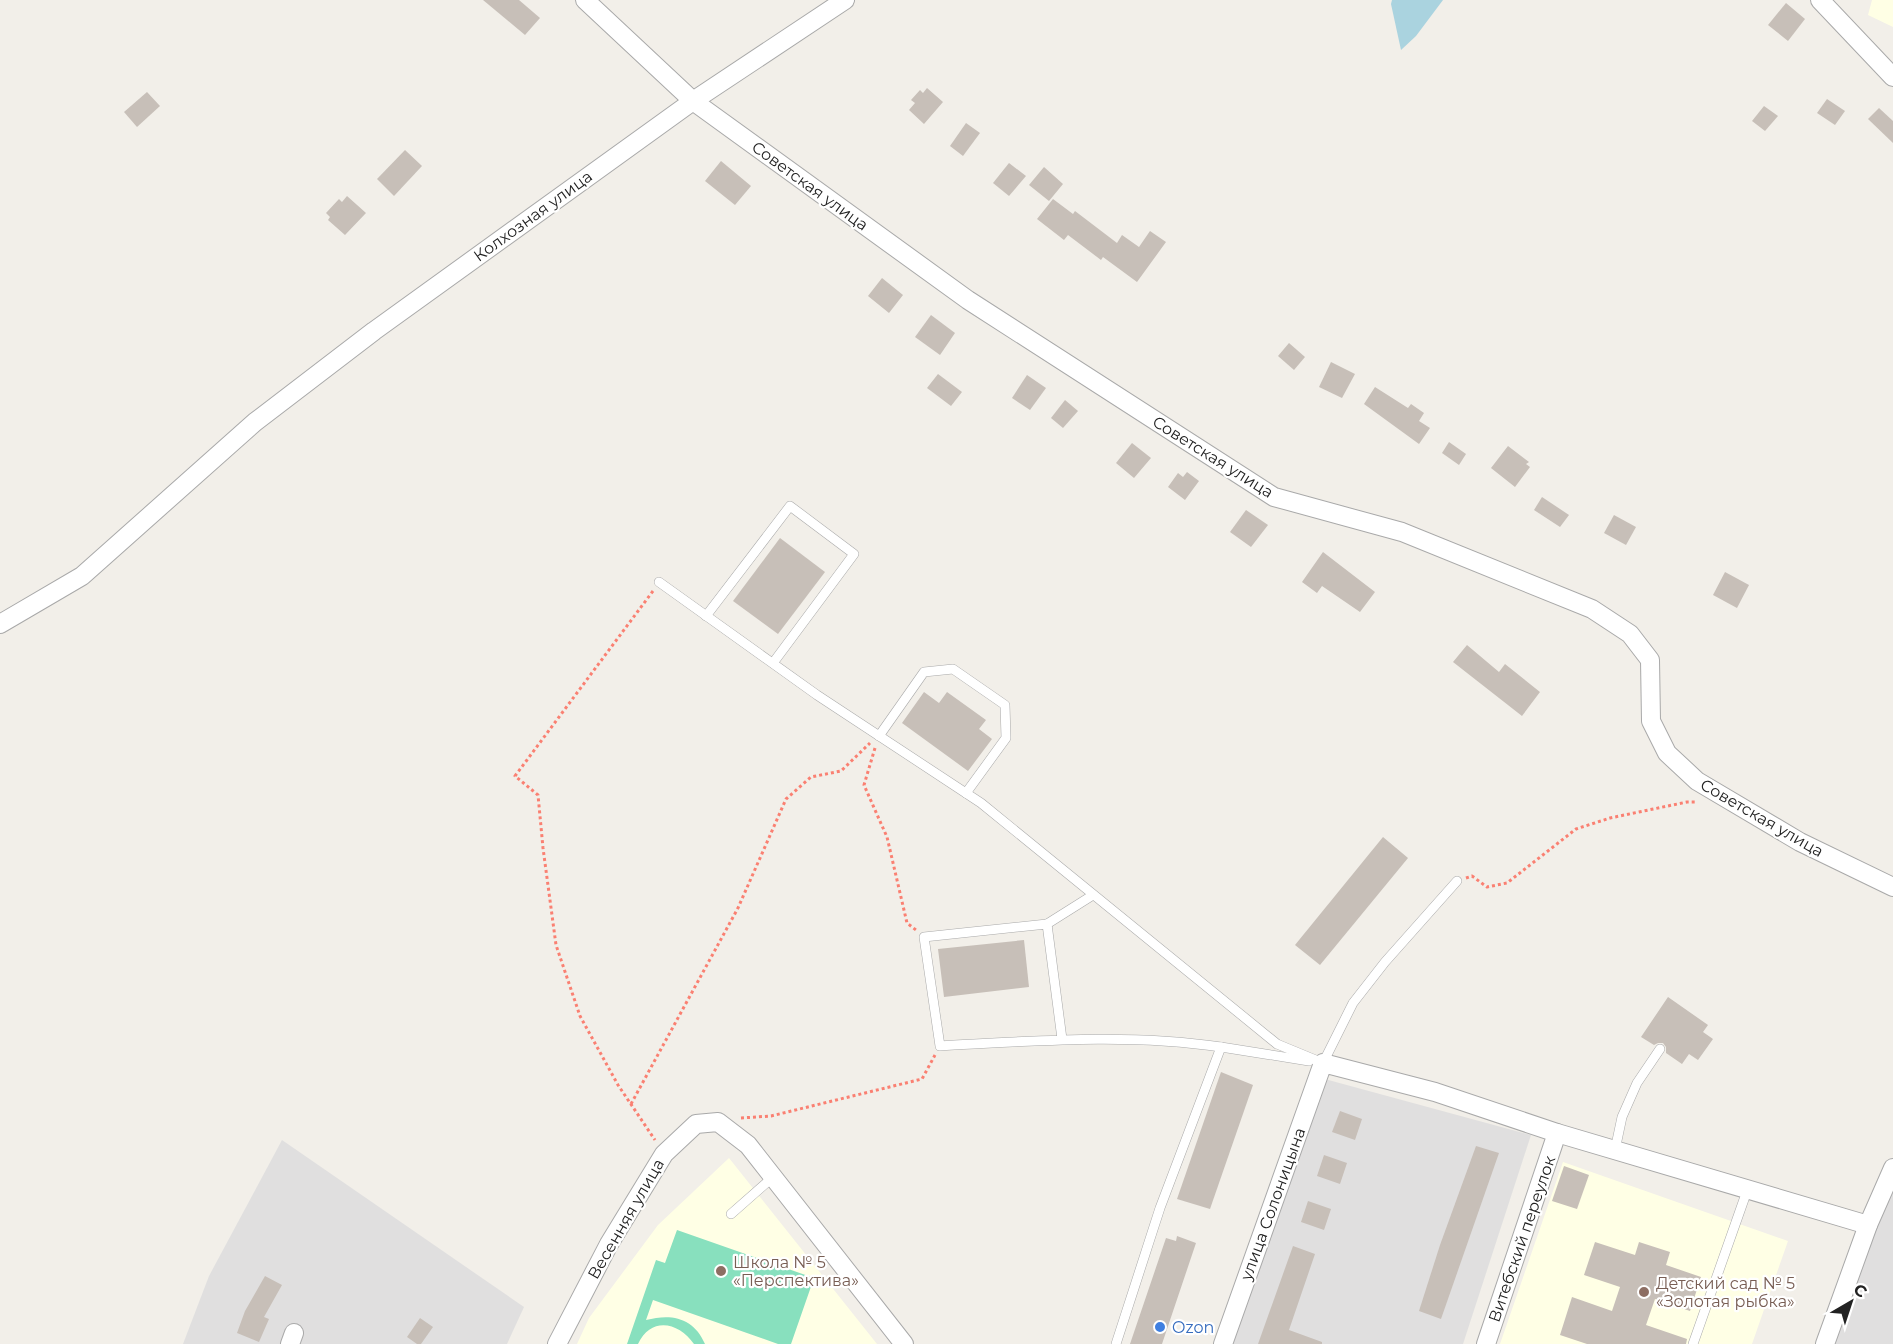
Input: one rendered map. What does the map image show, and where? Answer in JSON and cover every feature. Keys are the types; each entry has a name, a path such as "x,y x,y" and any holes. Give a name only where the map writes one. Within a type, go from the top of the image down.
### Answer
{"street":[{"name":"Советская улица","path":"585,0 693,101 968,300 1274,497 1402,532 1592,609 1630,634 1650,660 1651,721 1667,753 1697,781 1800,842 1893,887"},
{"name":"Колхозная улица","path":"0,624 82,576 255,422 374,331 693,101 846,0"},
{"path":"1820,0 1893,78"},
{"path":"1323,1063 1435,1092 1557,1133 1868,1225"},
{"name":"улица Солоницына","path":"1223,1344 1323,1063"},
{"path":"718,1122 748,1145 904,1344"},
{"name":"Весенняя улица","path":"557,1344 609,1244 664,1154 696,1124 718,1122"},
{"name":"Витебский переулок","path":"1486,1344 1557,1133"},
{"path":"1825,1344 1868,1225 1893,1168"}],"lane":[{"path":"706,616 790,506 854,554 773,663"},
{"path":"659,582 773,663 966,794 1277,1044 1323,1063"},
{"path":"879,736 924,672 953,669 1005,705 1006,738 966,794"},
{"path":"1323,1063 1353,1003 1385,962 1457,881"},
{"path":"1093,894 1047,924 924,937 940,1046 1062,1039 1180,1041 1323,1063"},
{"path":"1047,924 1062,1039"},
{"path":"1116,1344 1160,1208 1221,1047"},
{"path":"1615,1150 1622,1117 1637,1083 1660,1049"},
{"path":"731,1214 773,1177"},
{"path":"1693,1344 1748,1188"}],"path":[{"path":"659,582 515,776 538,795 556,945 576,1006 585,1026 631,1104 664,1154"},
{"path":"631,1104 738,908 786,799 811,777 841,771 879,736"},
{"path":"879,736 864,785 886,837 906,923 924,937"},
{"path":"1457,881 1472,876 1487,887 1507,883 1576,829 1610,818 1687,802 1699,802"},
{"path":"718,1122 771,1116 922,1079 940,1046"}],"shaded area":[{"path":"1872,0 1893,0 1893,27 1868,15"},
{"path":"1321,1078 1531,1135 1463,1344 1230,1344"},
{"path":"282,1140 524,1307 507,1344 183,1344 209,1276"},
{"name":"Школа № 5 «Перспектива»","path":"729,1158 877,1344 577,1344 589,1318 658,1225"},
{"name":"Детский сад № 5 «Золотая рыбка»","path":"1563,1162 1788,1241 1752,1344 1500,1344"},
{"path":"1893,1182 1893,1344 1833,1344"}],"green space":[{"path":"677,1230 814,1278 791,1344 778,1344 653,1300 646,1320 665,1317 681,1320 695,1328 705,1344 694,1344 681,1331 665,1325 650,1329 638,1344 627,1344 656,1260 665,1263"}],"water":[{"path":"1392,0 1443,0 1416,36 1401,50"}],"building":[{"path":"483,0 519,0 540,18 525,35"},
{"path":"1786,3 1805,19 1788,41 1768,25"},
{"path":"927,88 943,102 924,124 909,110 915,103 911,100 920,90 923,93"},
{"path":"147,92 160,106 137,127 124,112"},
{"path":"1827,99 1845,111 1835,125 1817,113"},
{"path":"1764,106 1778,116 1765,131 1752,121"},
{"path":"1879,108 1893,121 1893,143 1868,119"},
{"path":"966,123 980,133 963,156 950,146"},
{"path":"405,150 422,166 394,196 377,179"},
{"path":"721,161 751,186 735,205 705,181"},
{"path":"1009,163 1026,176 1009,196 993,183"},
{"path":"1044,167 1063,184 1049,201 1029,185"},
{"path":"347,196 366,213 345,235 328,220 330,217 326,213 339,199 342,202"},
{"path":"1053,199 1073,214 1075,211 1117,243 1122,235 1139,247 1150,231 1166,242 1137,282 1103,257 1101,260 1068,235 1064,240 1037,219"},
{"path":"882,278 903,295 889,313 868,296"},
{"path":"931,315 955,333 940,355 915,337"},
{"path":"1289,343 1305,357 1294,370 1278,356"},
{"path":"1331,362 1355,374 1342,398 1319,387"},
{"path":"938,374 962,392 951,406 927,388"},
{"path":"1027,375 1046,388 1030,410 1012,398"},
{"path":"1375,387 1408,408 1411,404 1424,413 1419,421 1430,428 1419,444 1364,404"},
{"path":"1065,400 1078,411 1063,428 1051,418"},
{"path":"1449,442 1466,454 1459,465 1442,453"},
{"path":"1132,443 1151,458 1134,478 1116,463"},
{"path":"1508,446 1529,462 1526,464 1530,467 1515,487 1491,468"},
{"path":"1187,472 1199,481 1185,500 1168,487 1178,473 1183,477"},
{"path":"1542,497 1569,515 1560,527 1534,510"},
{"path":"1246,510 1268,525 1251,547 1230,532"},
{"path":"1614,515 1636,527 1626,545 1604,533"},
{"path":"780,538 825,572 778,634 733,601"},
{"path":"1323,552 1375,592 1360,612 1322,586 1317,593 1302,582"},
{"path":"1725,572 1749,585 1737,608 1713,595"},
{"path":"1467,645 1499,672 1505,664 1540,692 1522,716 1453,662"},
{"path":"924,692 939,703 947,692 986,720 979,729 992,739 968,771 902,723"},
{"path":"1383,837 1408,858 1320,965 1295,945"},
{"path":"1024,940 1029,987 944,997 938,949"},
{"path":"1668,997 1708,1025 1703,1032 1713,1039 1698,1060 1689,1054 1682,1064 1666,1053 1663,1043 1654,1045 1641,1037"},
{"path":"1221,1072 1253,1085 1210,1209 1177,1199"},
{"path":"1340,1111 1362,1119 1355,1140 1332,1132"},
{"path":"1476,1146 1499,1153 1441,1319 1419,1311"},
{"path":"1324,1155 1347,1163 1340,1184 1317,1176"},
{"path":"1564,1166 1589,1175 1577,1209 1552,1201"},
{"path":"1308,1201 1331,1209 1324,1230 1301,1222"},
{"path":"1177,1236 1196,1243 1162,1344 1130,1344 1166,1238 1176,1241"},
{"path":"1595,1242 1635,1255 1639,1242 1670,1252 1666,1265 1701,1277 1690,1311 1655,1299 1646,1325 1687,1339 1686,1344 1587,1344 1560,1335 1572,1297 1612,1311 1620,1287 1584,1275"},
{"path":"1293,1246 1315,1254 1289,1330 1322,1342 1322,1344 1258,1344"},
{"path":"265,1276 282,1285 264,1317 269,1319 259,1342 237,1333 245,1311"},
{"path":"420,1318 433,1327 421,1344 417,1344 407,1337"}],"place":[{"name":"Школа № 5 «Перспектива»","path":"721,1271"},
{"name":"Детский сад № 5 «Золотая рыбка»","path":"1644,1292"},
{"name":"Ozon","path":"1160,1327"}]}
